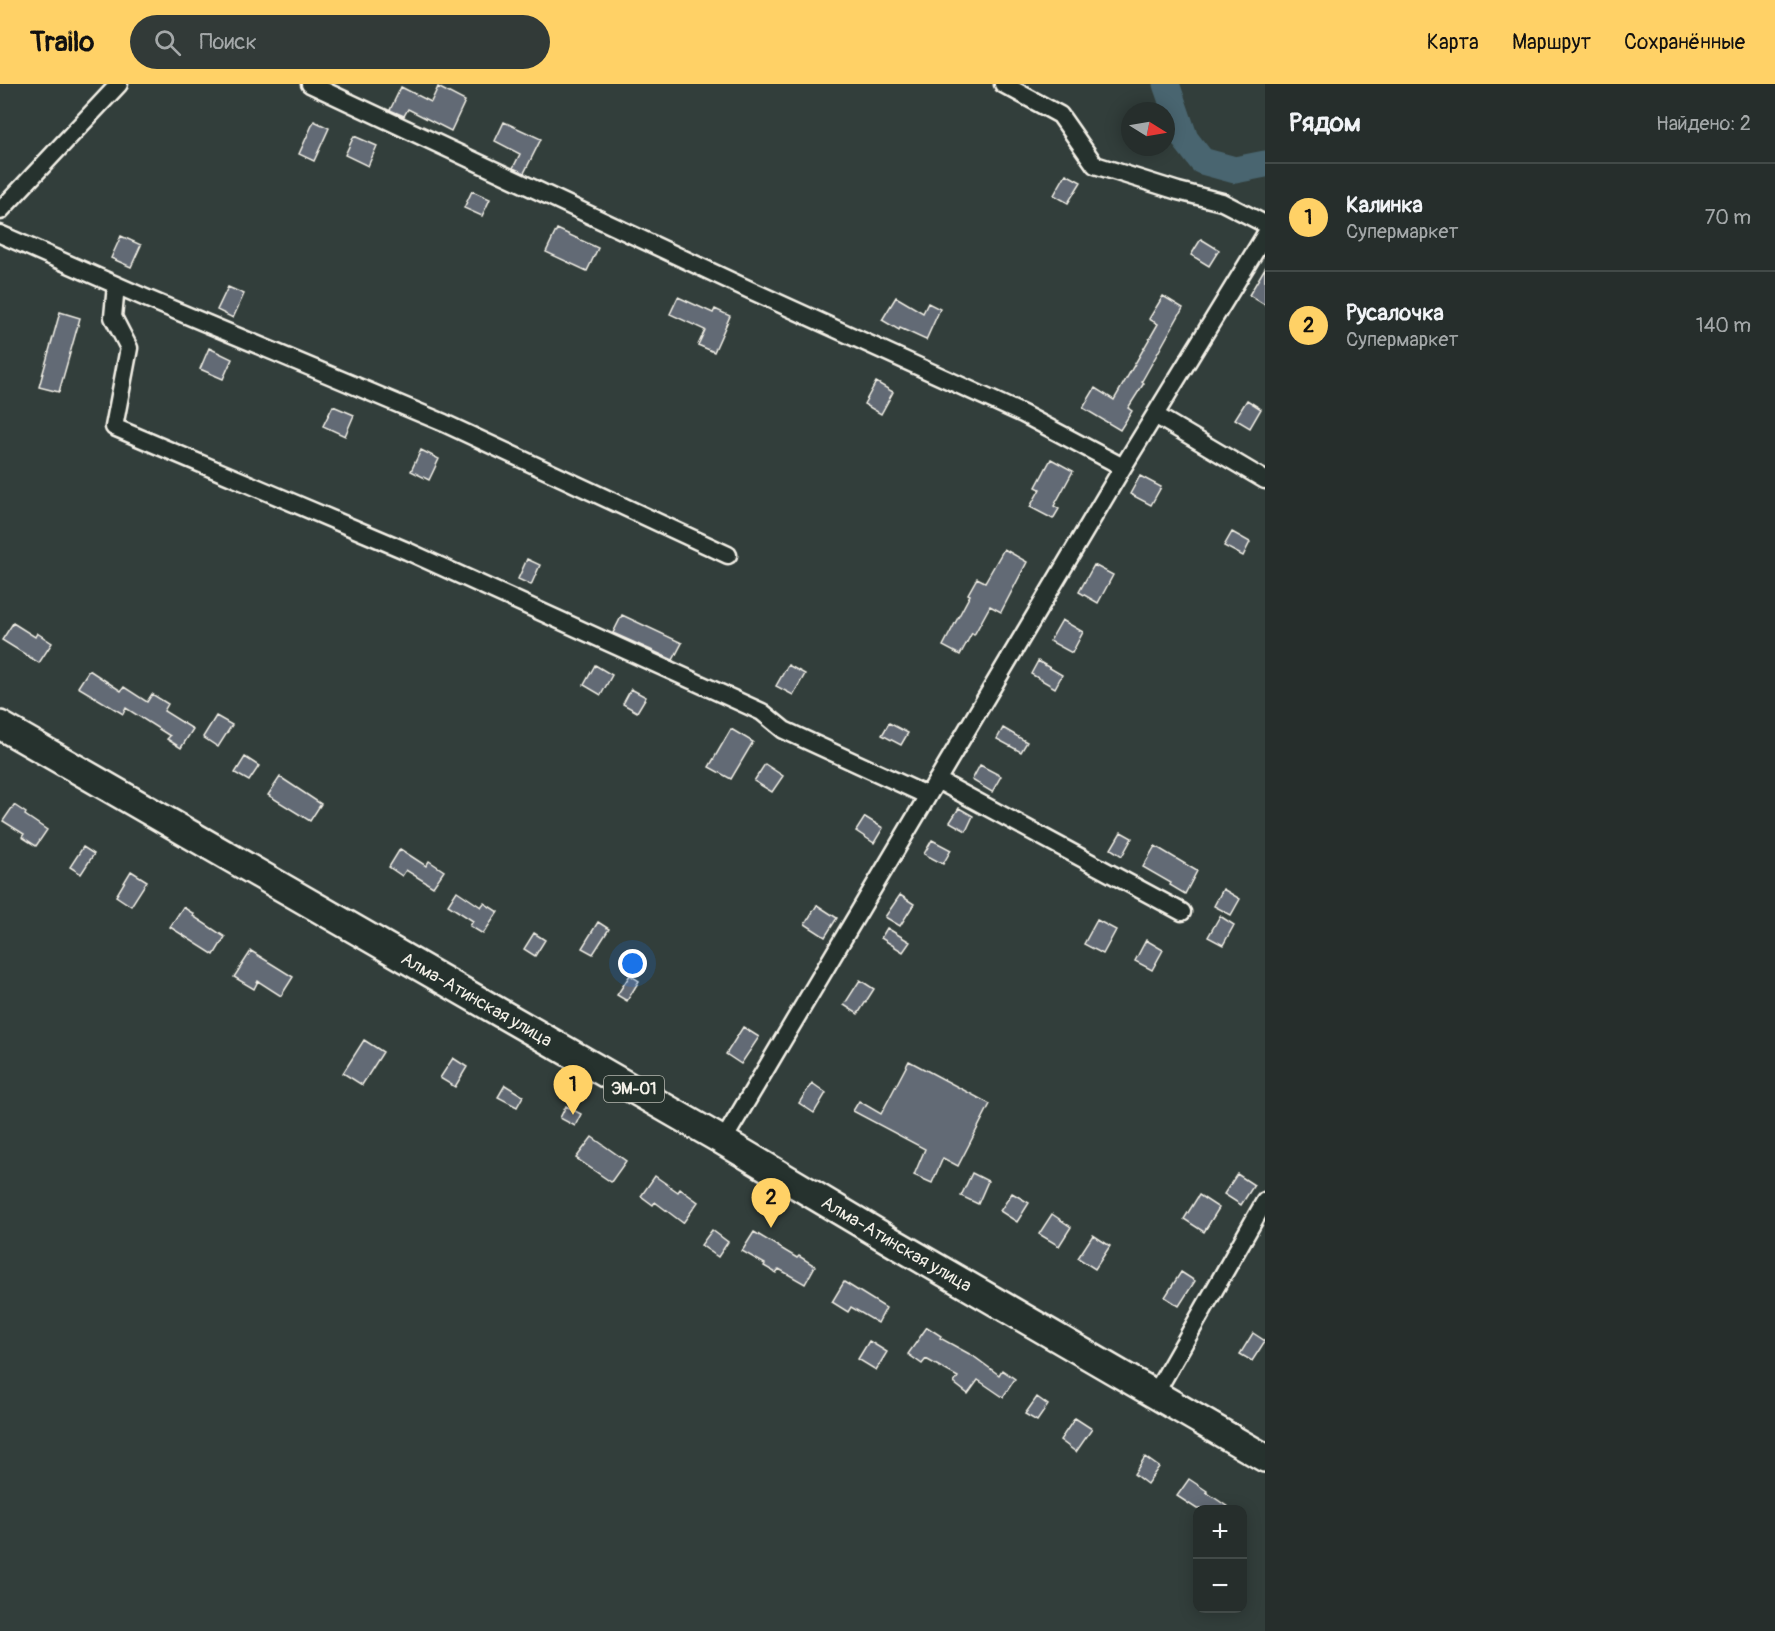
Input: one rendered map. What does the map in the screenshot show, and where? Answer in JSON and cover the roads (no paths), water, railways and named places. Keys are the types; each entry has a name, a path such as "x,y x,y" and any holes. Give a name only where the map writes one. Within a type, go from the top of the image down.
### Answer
{"highway":[{"name":"Алма-Атинская улица","path":"0,725 723,1141 1265,1458"}],"street":[{"path":"0,211 119,84"},
{"path":"310,84 739,285 1023,414 1123,467"},
{"path":"1003,84 1060,115 1095,165 1222,202 1265,224"},
{"path":"0,234 444,423 728,555"},
{"path":"723,1141 1123,467 1265,235"},
{"path":"116,285 113,317 129,348 114,427 407,551 584,630 762,712 784,730 928,796"},
{"path":"1155,415 1265,480"},
{"path":"937,780 1182,912"},
{"path":"1155,1394 1265,1201"}],"waterway":[{"path":"1166,84 1185,139 1202,161 1235,170 1265,164"}],"place":[{"name":"Калинка","path":"573,1115"},
{"name":"Русалочка","path":"771,1228"}]}
